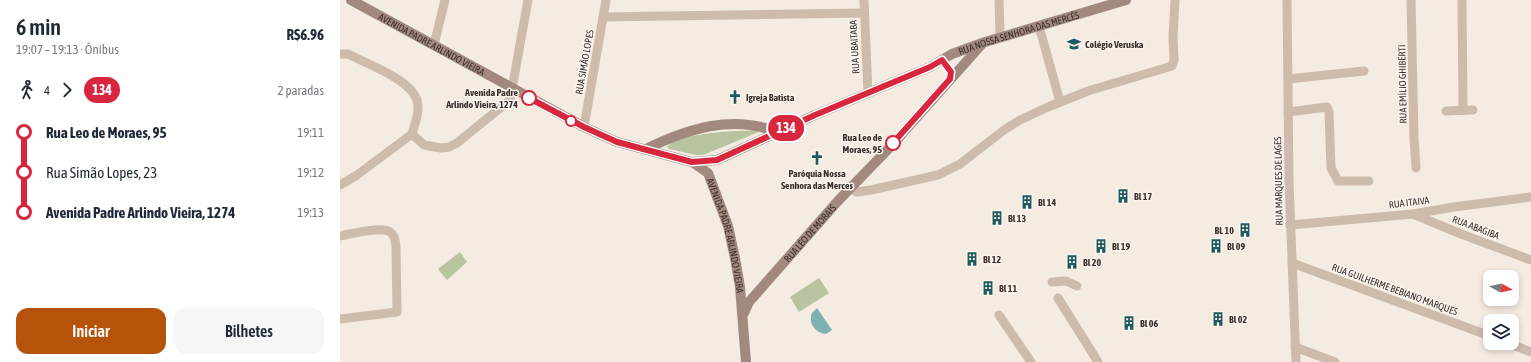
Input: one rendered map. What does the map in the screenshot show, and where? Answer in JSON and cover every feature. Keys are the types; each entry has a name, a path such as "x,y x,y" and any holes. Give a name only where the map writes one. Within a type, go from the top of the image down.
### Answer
{"main road":[{"name":"AVENIDA PADRE ARLINDO VIEIRA","path":"351,0 584,127 617,142 692,162 708,173 728,226 735,258 740,287 746,362"},
{"name":"RUA NOSSA SENHORA DAS MERCÊS","path":"692,162 717,160 777,132 930,67 952,54 1000,36 1039,26 1114,2 1126,0"},
{"name":"RUA LÉO DE MORAIS","path":"743,322 744,310 749,302 850,188 893,144 950,79 985,42"},
{"path":"942,60 951,72 950,79"},
{"path":"646,149 689,131 727,124 748,124 777,132"},
{"path":"708,173 717,160"},
{"path":"740,287 744,297 749,302"}],"street":[{"path":"434,45 445,0"},
{"path":"412,134 424,145 433,147 441,148 457,143 510,100 528,0"},
{"name":"RUA SIMÃO LOPES","path":"584,127 606,0"},
{"name":"RUA UBAITABA","path":"864,0 868,94"},
{"path":"1000,0 1000,36"},
{"path":"850,188 857,192 865,191 938,175 960,164 1020,120 1088,91 1172,66 1174,60 1173,37 1175,0"},
{"name":"RUA MARQUES DE LAGES","path":"1286,0 1290,225 1296,362"},
{"name":"RUA EMÍLIO GHIBERTI","path":"1411,0 1416,168"},
{"path":"1462,0 1463,110"},
{"path":"603,17 864,14"},
{"path":"1039,26 1060,102"},
{"path":"340,54 348,54 402,81 417,100 418,111 412,134 357,175 340,185"},
{"path":"1288,79 1364,71"},
{"path":"1288,112 1324,106 1328,108 1331,168 1338,181 1369,181"},
{"path":"1446,111 1473,110"},
{"name":"RUA ITAIVA","path":"1290,225 1413,214 1531,197"},
{"name":"RUA ABAGIBA","path":"1413,214 1461,234 1531,260"},
{"path":"340,236 379,230 387,230 391,232 396,246 397,312 340,319"},
{"name":"RUA GUILHERME BEBIANO MARQUES","path":"1292,263 1483,333"},
{"path":"1052,282 1066,281 1077,286"},
{"path":"1058,298 1098,362"},
{"path":"999,314 1031,362"},
{"path":"1295,347 1335,362"},
{"path":"1519,347 1531,352"}],"green space":[{"path":"758,130 759,132 703,155 696,155 669,149 667,147 674,142 696,135"},
{"path":"460,252 467,262 447,280 438,269"},
{"path":"819,278 829,293 799,312 790,297"}],"water":[{"path":"817,308 832,330 826,334 819,332 813,327 811,317 812,313"}],"bus line":[{"name":"134","path":"529,98 584,127 617,142 692,162 702,162 717,160 815,115 930,67 942,60 951,72 950,79 893,143"}],"place":[{"name":"Colégio Veruska","path":"1074,44"},
{"name":"Igreja Batista","path":"735,97"},
{"name":"Avenida Padre Arlindo Vieira, 1274","path":"529,98"},
{"name":"Rua Leo de Moraes, 95","path":"893,143"},
{"name":"Paróquia Nossa Senhora das Merces","path":"817,158"},
{"name":"Bl 17","path":"1123,196"},
{"name":"Bl 14","path":"1027,202"},
{"name":"Bl 13","path":"997,218"},
{"name":"BL 10","path":"1245,230"},
{"name":"Bl 19","path":"1101,246"},
{"name":"Bl 09","path":"1216,246"},
{"name":"Bl 12","path":"972,259"},
{"name":"Bl 20","path":"1072,262"},
{"name":"Bl 11","path":"988,288"},
{"name":"Bl 02","path":"1218,319"},
{"name":"Bl 06","path":"1129,323"}]}
